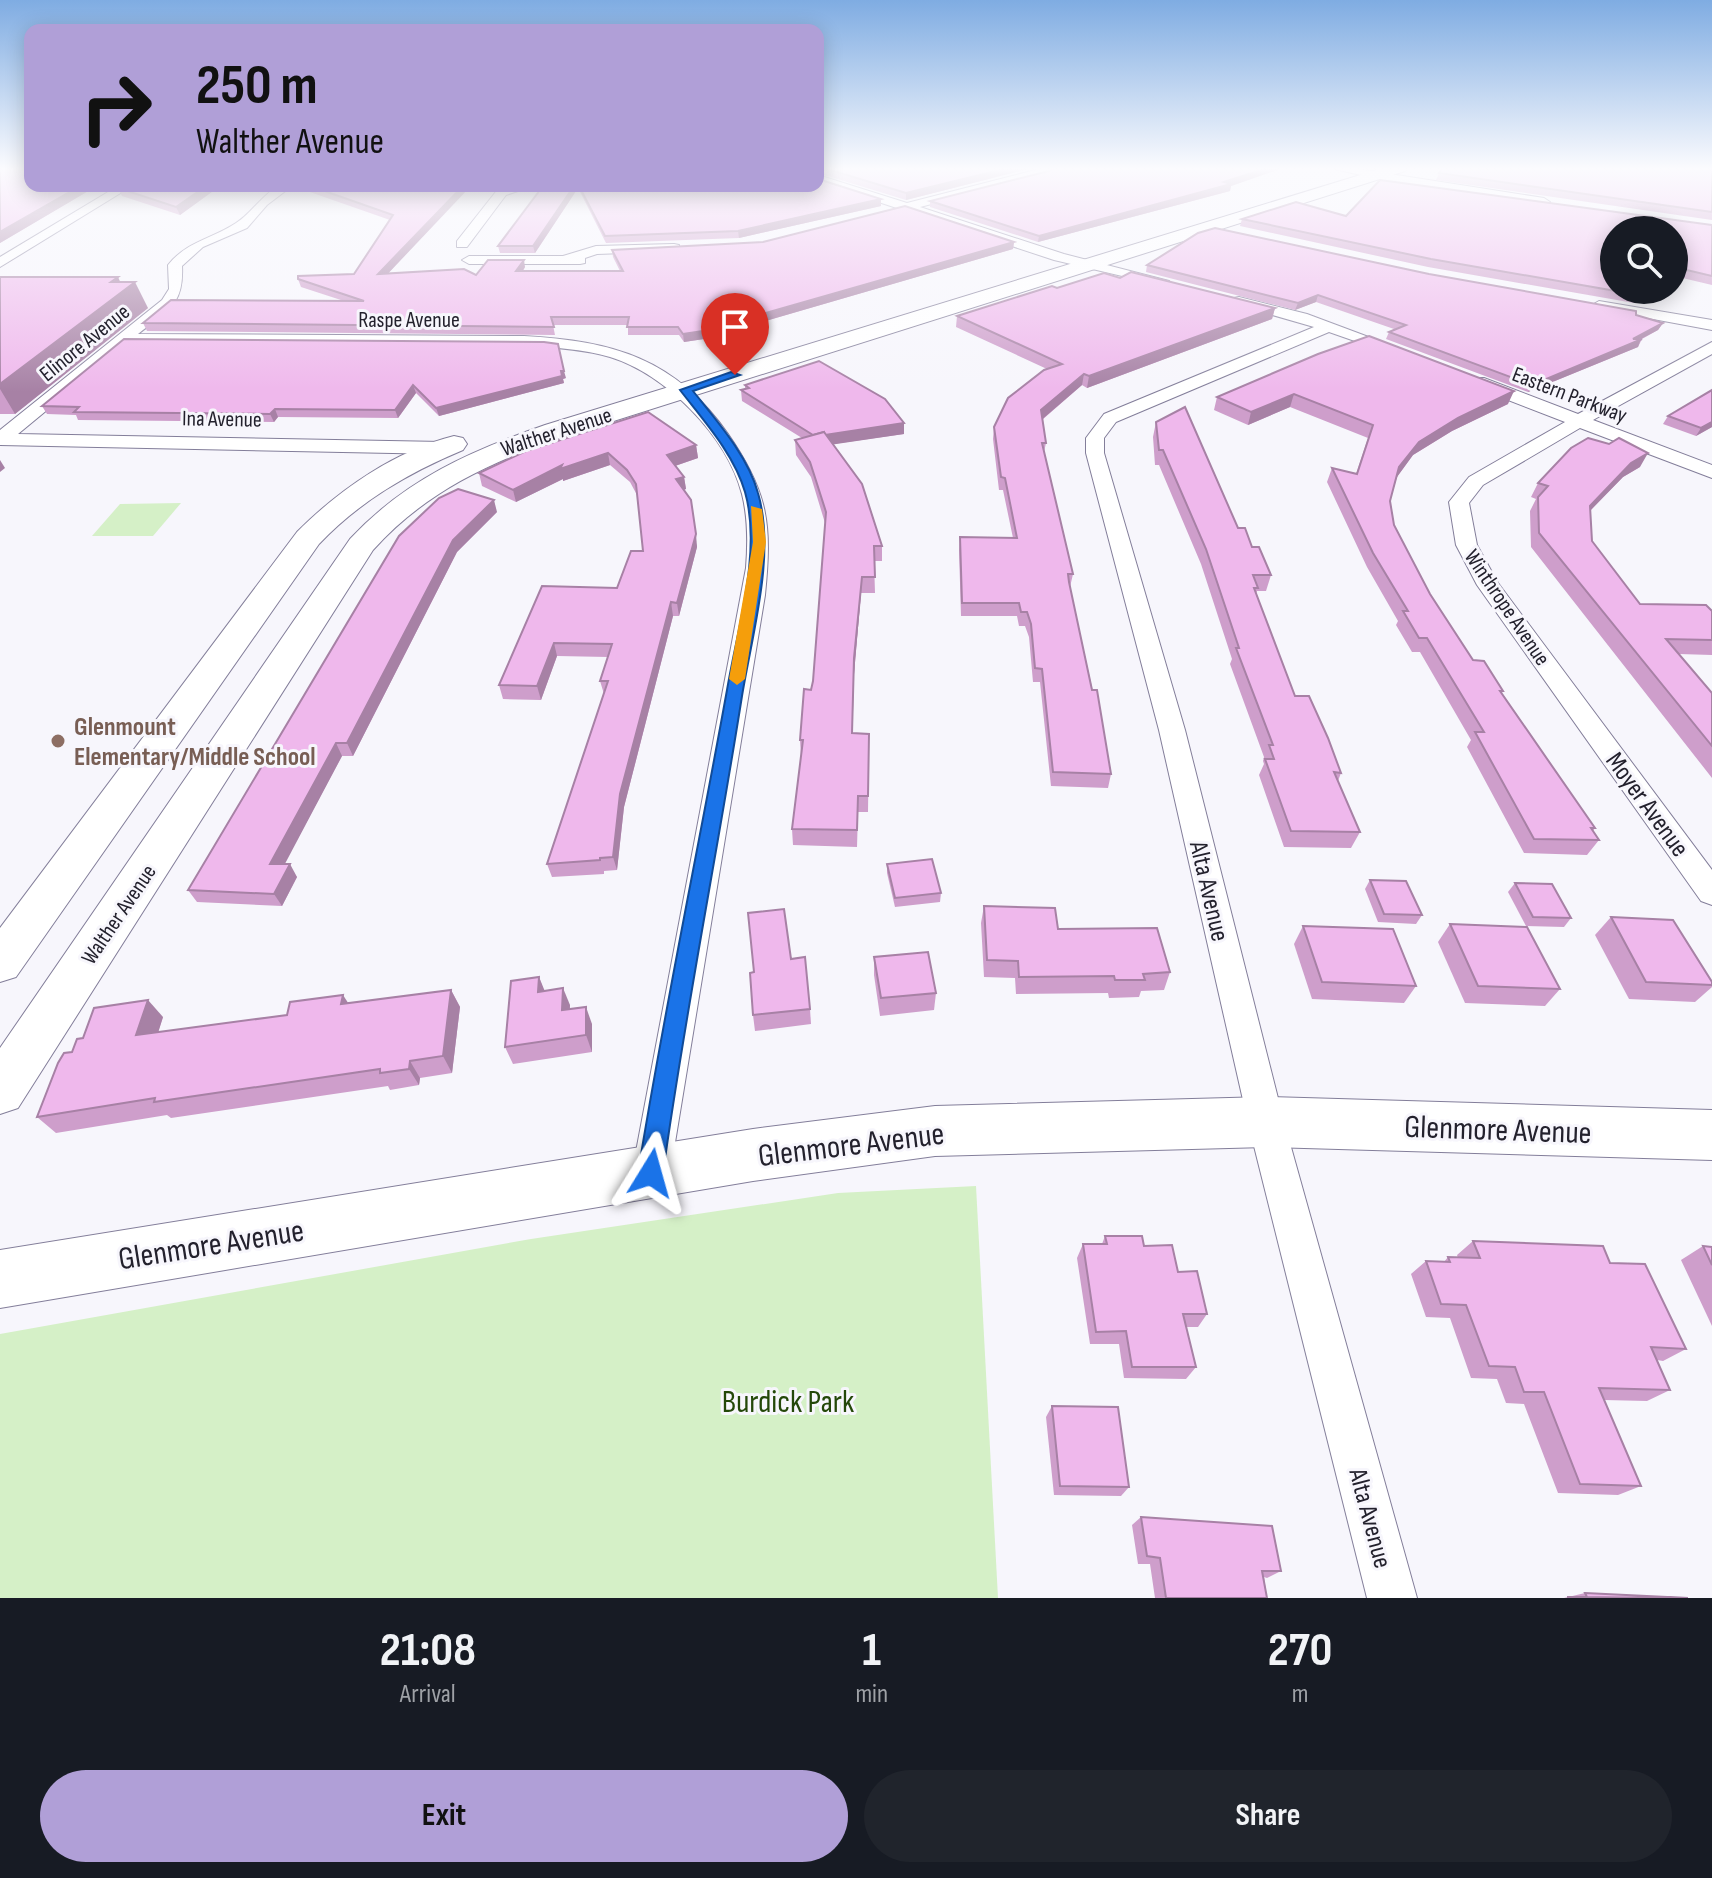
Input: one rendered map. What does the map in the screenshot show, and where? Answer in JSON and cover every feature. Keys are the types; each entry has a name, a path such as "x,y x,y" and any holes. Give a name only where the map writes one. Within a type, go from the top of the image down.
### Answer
{"main road":[{"name":"Walther Avenue","path":"0,1091 209,778 326,595 374,529 422,489 484,455 674,383 1106,243"},
{"name":"Walther Avenue","path":"0,963 308,538 334,510 367,487 443,448 525,417 674,383 1160,243"},
{"name":"Glenmore Avenue","path":"0,1279 753,1155 935,1131 1266,1122 1712,1135"}],"street":[{"path":"0,263 33,243"},
{"name":"Elinore Avenue","path":"0,439 173,296 177,282 175,265 201,243"},
{"path":"1015,243 1088,265 1183,288"},
{"path":"564,260 583,252 692,248"},
{"path":"469,260 601,260"},
{"path":"1222,297 1329,326 1411,357"},
{"path":"1588,303 1712,325"},
{"name":"Alta Avenue","path":"1329,326 1120,413 1103,424 1095,438 1095,453 1172,730 1266,1122 1392,1598"},
{"name":"Raspe Avenue","path":"120,339 553,342 604,349 674,383"},
{"name":"Winthrope Avenue","path":"1583,714 1488,585 1469,554 1459,528 1459,502 1476,481 1577,420 1712,347"},
{"name":"Eastern Parkway","path":"1465,377 1712,472"},
{"path":"651,1173 671,1039 718,793 759,542 754,503 742,471 714,425 674,383"},
{"name":"Ina Avenue","path":"0,439 443,448"},
{"name":"Moyer Avenue","path":"1583,714 1712,893"}],"green space":[{"path":"181,503 153,536 92,536 120,504"},
{"name":"Burdick Park","path":"976,1186 998,1598 0,1598 0,1334 531,1239 838,1193"}],"building":[{"path":"375,243 408,243 378,274 464,269 476,275 488,260 524,260 516,271 623,271 612,250 752,243 1012,243 703,331 683,334 678,327 627,327 629,317 551,317 554,327 143,323 171,300 364,301 298,279 298,276 354,274"},
{"path":"501,243 535,243 533,246 498,246"},
{"path":"1183,243 1283,243 1429,274 1636,311 1636,315 1663,323 1633,339 1642,339 1532,385 1389,332 1406,325 1318,295 1298,303 1147,265"},
{"path":"1353,243 1600,243 1600,288 1431,259"},
{"path":"1688,243 1712,243 1712,276 1688,270"},
{"path":"1131,272 1275,308 1089,376 1084,374 1041,410 1046,443 1042,443 1073,574 1068,574 1069,582 1092,690 1097,690 1111,774 1053,772 1042,669 1035,668 1027,612 1021,612 1019,603 962,603 960,537 1017,538 1005,478 1001,477 994,427 1008,398 1044,370 1062,364 957,316 1052,286 1057,288 1104,273 1120,278"},
{"path":"0,277 118,277 111,282 135,282 0,384"},
{"path":"1369,336 1514,391 1458,418 1419,442 1399,467 1390,501 1394,525 1430,594 1473,660 1484,661 1503,691 1500,691 1595,828 1591,828 1599,840 1534,839 1475,732 1484,732 1427,638 1419,638 1403,611 1408,611 1373,553 1332,468 1357,474 1373,425 1294,394 1251,412 1217,397"},
{"path":"124,339 544,342 558,344 564,371 561,371 562,376 436,408 413,385 395,410 275,409 270,414 74,412 79,407 42,406"},
{"path":"819,361 885,399 904,423 813,435 741,390 749,388 745,385"},
{"path":"1712,390 1712,422 1701,428 1668,416"},
{"path":"1185,407 1238,528 1245,528 1252,547 1259,547 1271,575 1253,575 1258,588 1254,588 1295,696 1309,696 1328,738 1341,773 1334,772 1360,832 1291,831 1265,759 1274,759 1269,745 1273,745 1236,648 1239,648 1206,549 1163,450 1159,450 1156,422"},
{"path":"648,412 696,445 667,455 684,477 676,479 691,500 696,534 677,603 671,602 620,794 613,857 547,864 608,681 600,681 612,644 554,643 537,686 499,685 542,586 617,588 631,551 643,551 636,484 627,470 608,453 560,469 562,465 513,490 479,473 526,451"},
{"path":"824,432 862,484 882,546 874,546 875,577 862,577 854,658 852,733 869,734 868,796 858,796 857,830 792,829 803,740 800,740 804,689 811,690 813,681 826,512 810,462 795,440"},
{"path":"1588,438 1609,444 1619,438 1648,453 1631,463 1590,506 1592,541 1640,604 1706,605 1712,611 1712,640 1666,639 1712,693 1712,746 1539,533 1538,497 1548,486 1538,483 1571,448"},
{"path":"458,489 494,500 453,540 347,743 336,743 270,864 290,864 274,894 188,890 399,536 439,498"},
{"path":"932,859 941,893 895,898 887,864"},
{"path":"1370,880 1406,881 1422,915 1384,914"},
{"path":"1515,883 1552,884 1571,918 1533,917"},
{"path":"984,906 1055,908 1058,929 1157,928 1170,972 1143,974 1145,980 1115,980 1114,976 1019,977 1018,961 987,960"},
{"path":"784,909 791,959 805,957 810,1009 753,1015 750,973 754,972 748,913"},
{"path":"1611,917 1673,920 1712,985 1646,982"},
{"path":"1450,924 1527,927 1560,989 1478,986"},
{"path":"1303,926 1393,929 1416,986 1322,982"},
{"path":"928,952 936,993 881,998 874,957"},
{"path":"539,977 538,992 563,988 562,1010 586,1007 586,1035 505,1047 511,981"},
{"path":"451,990 443,1056 410,1061 409,1069 380,1073 380,1069 154,1102 155,1098 37,1117 58,1063 64,1053 72,1052 77,1039 83,1038 94,1008 148,1000 136,1035 287,1015 290,1002 343,995 341,1004"},
{"path":"1105,1236 1142,1236 1144,1246 1172,1245 1178,1272 1197,1271 1207,1314 1183,1314 1196,1367 1132,1367 1126,1331 1096,1332 1083,1244 1107,1244"},
{"path":"1473,1241 1603,1246 1610,1263 1645,1264 1686,1349 1651,1347 1670,1390 1599,1388 1641,1486 1580,1484 1544,1392 1524,1392 1515,1367 1489,1366 1466,1305 1441,1304 1426,1261 1450,1262 1448,1257 1480,1258"},
{"path":"1703,1246 1712,1247 1712,1265"},
{"path":"1052,1406 1118,1407 1129,1487 1060,1486"},
{"path":"1141,1517 1272,1526 1281,1571 1262,1571 1267,1598 1166,1598 1160,1558 1147,1556"},
{"path":"1585,1593 1688,1598 1567,1597 1587,1597"}],"slow traffic":[{"path":"737,679 759,542 756,509"}],"place":[{"name":"Glenmount Elementary/Middle School","path":"58,741"}],"route":[{"path":"651,1173 671,1039 718,793 759,542 752,492 742,471 714,425 686,390 735,375"}]}
